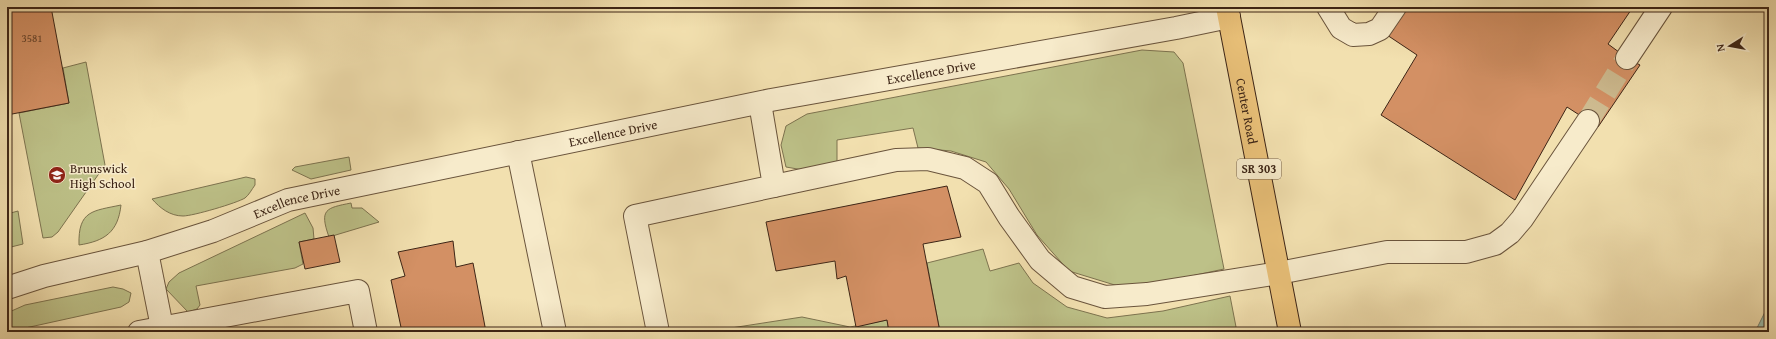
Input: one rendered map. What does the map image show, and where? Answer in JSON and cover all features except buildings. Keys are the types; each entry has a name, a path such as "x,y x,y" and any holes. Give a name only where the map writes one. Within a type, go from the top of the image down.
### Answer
{"main road":[{"name":"Center Road","path":"1228,12 1290,332"}],"street":[{"path":"1328,7 1340,28 1353,35 1368,34 1380,29 1389,19 1395,7"},
{"path":"1627,58 1661,7"},
{"name":"Excellence Drive","path":"7,288 44,276 147,252 213,232 288,200 760,103 1176,28 1228,12"},
{"path":"760,103 774,186"},
{"path":"658,332 635,216 896,160 928,159 966,168 988,183 1009,217 1040,260 1072,287 1105,298 1147,294 1279,273 1387,252 1466,252 1495,244 1510,233 1522,218 1588,121"},
{"path":"518,152 554,332"},
{"path":"147,252 163,330"},
{"path":"138,332 163,330 358,291 366,332"}],"green space":[{"path":"1142,50 1174,52 1183,63 1224,269 1163,282 1118,286 1069,271 1037,235 1009,189 986,162 951,151 918,148 913,128 837,140 837,163 809,171 786,167 781,145 786,126 807,114"},
{"path":"86,62 105,165 58,232 52,237 43,238 19,113 69,103 63,68"},
{"path":"349,157 351,170 311,179 292,170 295,167"},
{"path":"246,177 255,179 255,185 245,198 225,206 196,214 183,216 174,215 162,208 152,199"},
{"path":"351,203 352,208 362,208 379,222 329,237 325,221 327,211 336,206"},
{"path":"121,205 117,222 109,234 96,241 79,245 81,225 89,214 102,209"},
{"path":"18,211 23,244 7,248 7,214"},
{"path":"305,213 313,228 314,239 299,242 303,264 295,268 196,286 200,305 197,309 188,312 166,289 169,282 179,273"},
{"path":"983,249 990,271 1019,263 1033,283 1067,307 1107,318 1163,311 1230,296 1237,332 940,332 927,263"},
{"path":"113,287 123,289 131,293 129,302 121,307 7,332 7,313 25,305"},
{"path":"802,317 850,327 887,320 889,332 731,332 731,328"}],"shaded area":[{"path":"1769,304 1769,332 1755,332"}],"tunnel":[{"path":"1588,121 1627,58"}],"place":[{"name":"Brunswick High School","path":"57,175"}]}
